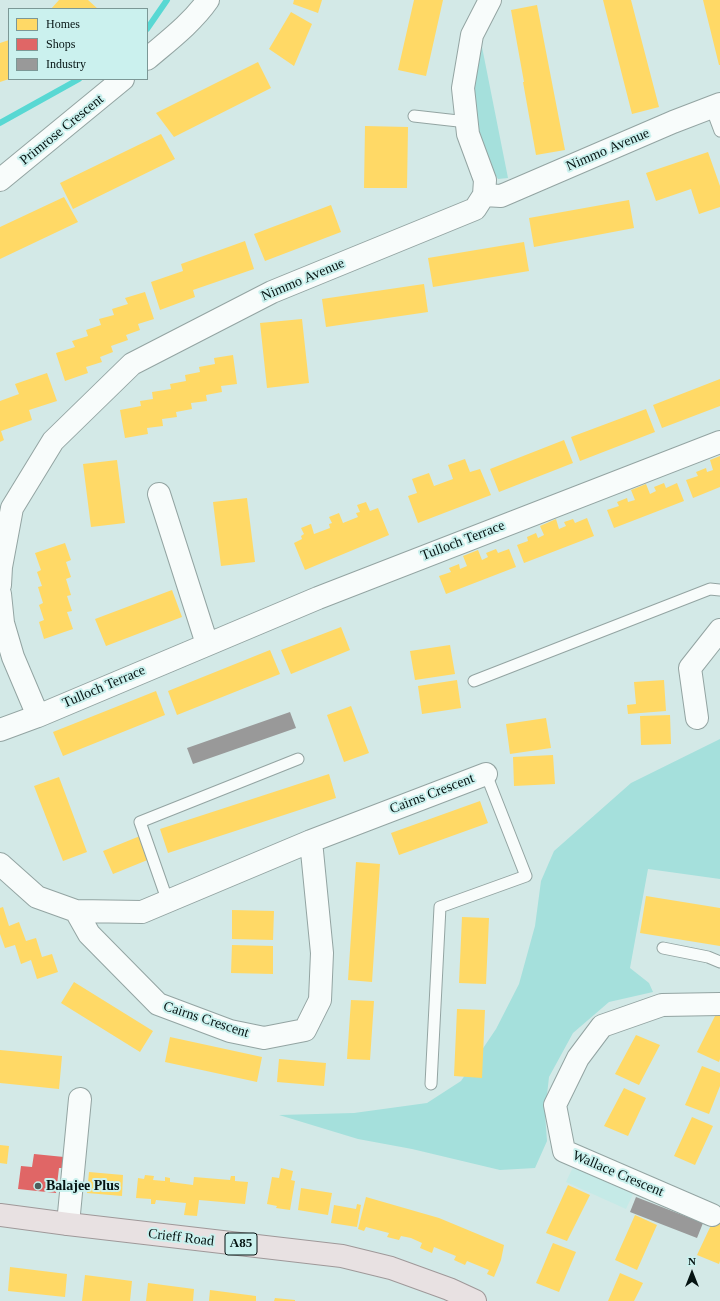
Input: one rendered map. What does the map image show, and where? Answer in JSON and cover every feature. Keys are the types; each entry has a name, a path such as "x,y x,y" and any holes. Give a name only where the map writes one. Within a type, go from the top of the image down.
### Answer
{"main road":[{"name":"Crieff Road","path":"0,1215 342,1256 391,1268 449,1289 474,1301"}],"street":[{"path":"148,58 176,34 208,0"},
{"path":"484,195 485,180 468,134 463,88 472,35 490,0"},
{"name":"Primrose Crescent","path":"0,180 123,80"},
{"name":"Nimmo Avenue","path":"0,585 0,566 12,508 53,441 132,364 272,292 475,209 484,195 501,196 673,122 715,106"},
{"name":"Tulloch Terrace","path":"0,730 38,716 318,598 720,442"},
{"path":"159,494 207,644"},
{"path":"0,594 3,623 13,658 38,716"},
{"path":"697,718 690,668 720,630"},
{"name":"Cairns Crescent","path":"0,864 37,897 76,911 142,912 310,841 486,774"},
{"name":"Cairns Crescent","path":"76,911 89,934 158,1004 230,1031 264,1038 305,1030 320,1000 322,953 310,841"},
{"name":"Wallace Crescent","path":"712,1215 564,1151 555,1105 578,1058 602,1026 662,1005 720,1004"},
{"path":"68,1224 80,1099"}],"lane":[{"path":"715,106 720,131"},
{"path":"414,116 467,122"},
{"path":"474,681 710,589 720,590"},
{"path":"168,902 140,822 298,760"},
{"path":"431,1084 440,907 526,876 486,774"},
{"path":"663,948 708,957 720,962"}],"shaded area":[{"path":"482,47 508,178 498,179 491,168 481,146 475,121 473,96 474,84"},
{"path":"720,739 720,879 648,869 630,968 649,983 653,992 609,1002 573,1033 549,1077 545,1113 547,1141 535,1168 500,1170 412,1149 358,1139 279,1115 354,1113 427,1103 461,1081 496,1029 519,984 535,926 541,881 554,851 631,783"},
{"path":"573,1167 633,1194 626,1209 566,1182"}],"building: Homes":[{"path":"59,0 88,0 97,8 52,8"},
{"path":"294,0 322,0 318,13 293,4"},
{"path":"414,0 443,0 426,76 398,70"},
{"path":"603,0 631,0 659,107 632,114"},
{"path":"703,0 720,0 720,65 719,65"},
{"path":"537,5 565,150 536,155 511,10"},
{"path":"291,12 312,24 294,66 269,49"},
{"path":"8,40 8,79 0,82 0,43"},
{"path":"258,62 271,88 174,137 156,113"},
{"path":"365,126 408,127 407,188 364,188"},
{"path":"161,134 175,159 73,209 60,183"},
{"path":"708,152 720,186 720,207 699,214 691,189 656,201 646,173"},
{"path":"64,197 78,222 0,259 0,227"},
{"path":"629,200 634,228 534,247 529,218"},
{"path":"331,205 341,232 265,261 254,234"},
{"path":"245,241 254,269 193,290 195,297 160,310 151,282 183,271 181,264"},
{"path":"524,242 529,271 433,287 428,258"},
{"path":"424,284 428,312 326,327 322,299"},
{"path":"145,292 154,319 138,324 140,330 126,335 128,340 111,346 113,352 100,357 102,362 86,367 88,373 65,381 56,353 75,347 72,341 88,336 86,330 101,325 99,319 114,315 112,309 128,304 125,298"},
{"path":"302,319 309,383 267,388 260,323"},
{"path":"233,355 237,384 221,386 222,392 206,395 207,401 191,403 192,409 176,412 177,417 162,419 163,426 147,428 148,434 125,438 120,410 141,406 140,401 153,399 152,392 171,389 170,384 186,381 185,375 200,372 199,367 215,364 214,358"},
{"path":"47,373 57,401 29,410 32,420 1,431 4,440 0,442 0,401 19,394 15,384"},
{"path":"720,379 720,406 662,428 653,405"},
{"path":"646,409 655,432 580,461 571,437"},
{"path":"564,440 573,463 499,492 490,469"},
{"path":"720,456 720,487 693,498 686,480 698,476 696,472 706,468 707,472 713,470 710,460"},
{"path":"465,459 470,472 480,469 491,495 418,523 408,496 417,493 412,479 429,473 434,486 453,479 448,465"},
{"path":"117,460 125,523 91,527 83,464"},
{"path":"664,483 666,488 677,483 684,501 614,528 607,510 619,506 617,502 627,498 628,502 635,500 631,490 646,484 650,494 656,491 654,487"},
{"path":"247,498 255,562 221,566 213,502"},
{"path":"366,502 370,511 378,508 389,535 305,570 294,543 302,539 301,536 304,534 301,528 311,524 314,534 330,528 329,524 332,523 329,517 339,513 343,523 358,517 356,513 360,512 357,505"},
{"path":"587,518 594,536 524,563 517,545 528,541 527,537 536,533 538,538 544,535 540,526 556,519 559,529 566,526 564,522 573,519 575,523"},
{"path":"65,543 71,560 66,562 71,577 66,579 71,595 67,596 72,611 67,612 73,629 44,639 39,622 44,620 39,605 43,603 38,587 42,586 37,572 41,570 35,553"},
{"path":"496,549 498,553 509,549 516,567 446,594 439,576 451,572 449,568 459,564 460,569 467,566 463,556 478,550 482,560 488,557 486,553"},
{"path":"172,590 182,617 106,646 95,619"},
{"path":"341,627 350,650 291,674 281,650"},
{"path":"450,645 455,674 415,680 410,651"},
{"path":"270,650 280,674 177,715 168,691"},
{"path":"457,680 461,708 422,714 418,686"},
{"path":"664,680 666,711 628,714 627,705 636,704 634,682"},
{"path":"156,691 165,715 63,756 53,732"},
{"path":"351,706 369,753 344,762 327,715"},
{"path":"670,715 671,744 641,745 640,716"},
{"path":"546,718 551,748 510,754 506,724"},
{"path":"553,755 555,784 514,786 513,757"},
{"path":"329,774 336,798 168,853 160,829"},
{"path":"59,777 87,852 63,861 34,786"},
{"path":"480,801 488,823 399,855 391,833"},
{"path":"140,836 150,859 113,874 103,851"},
{"path":"356,862 380,864 372,982 348,980"},
{"path":"646,896 720,908 720,946 640,933"},
{"path":"3,907 9,926 19,922 26,941 36,938 42,957 52,954 58,972 37,979 31,960 21,964 15,945 5,948 0,934 0,908"},
{"path":"232,910 274,911 273,940 232,939"},
{"path":"462,917 489,918 486,984 459,983"},
{"path":"232,945 273,946 273,974 231,973"},
{"path":"74,982 153,1031 140,1052 61,1003"},
{"path":"351,1000 374,1001 370,1060 347,1059"},
{"path":"720,1006 720,1059 719,1062 697,1052"},
{"path":"457,1009 485,1010 482,1078 454,1076"},
{"path":"636,1035 660,1045 639,1085 615,1074"},
{"path":"170,1037 262,1057 257,1082 165,1062"},
{"path":"0,1050 62,1056 59,1089 0,1083"},
{"path":"279,1059 326,1063 324,1086 277,1082"},
{"path":"702,1066 720,1073 720,1086 709,1114 685,1105"},
{"path":"624,1088 646,1098 628,1136 604,1126"},
{"path":"692,1117 713,1126 695,1165 674,1156"},
{"path":"0,1145 9,1146 7,1164 0,1163"},
{"path":"281,1168 293,1171 291,1180 295,1181 290,1210 276,1208 277,1206 267,1204 272,1177 279,1178"},
{"path":"89,1172 123,1175 122,1196 87,1193"},
{"path":"145,1175 154,1176 153,1180 165,1181 165,1177 170,1178 170,1182 193,1185 194,1177 230,1180 231,1176 235,1176 235,1181 248,1182 245,1204 199,1200 197,1216 184,1215 186,1203 156,1200 155,1204 151,1204 151,1199 136,1198 138,1178 144,1179"},
{"path":"568,1185 590,1195 567,1241 546,1233"},
{"path":"301,1188 332,1193 328,1215 298,1210"},
{"path":"366,1197 439,1218 504,1245 501,1260 494,1277 487,1274 489,1270 467,1261 465,1265 454,1260 456,1256 434,1247 432,1253 420,1248 422,1243 411,1238 401,1236 399,1240 387,1237 389,1233 366,1227 364,1231 358,1229"},
{"path":"357,1204 361,1205 357,1227 331,1223 334,1205 356,1209"},
{"path":"720,1206 720,1261 719,1264 697,1255"},
{"path":"635,1215 657,1225 637,1270 615,1260"},
{"path":"553,1243 576,1252 559,1292 536,1283"},
{"path":"10,1267 67,1274 65,1297 8,1291"},
{"path":"620,1273 643,1283 634,1301 608,1301"},
{"path":"85,1275 132,1281 130,1301 82,1301"},
{"path":"148,1283 194,1289 193,1301 146,1301"},
{"path":"210,1290 256,1296 256,1301 209,1301"},
{"path":"275,1298 295,1300 295,1301 274,1301"}],"building: Shops":[{"path":"34,1154 64,1157 62,1168 59,1168 56,1193 18,1189 21,1166 32,1167"}],"building: Industry":[{"path":"290,712 296,728 193,764 187,748"},
{"path":"636,1197 703,1223 697,1238 630,1212"}],"waterway":[{"path":"148,28 167,0"},
{"path":"0,123 77,80"}],"place":[{"name":"Balajee Plus","path":"38,1186"}]}
